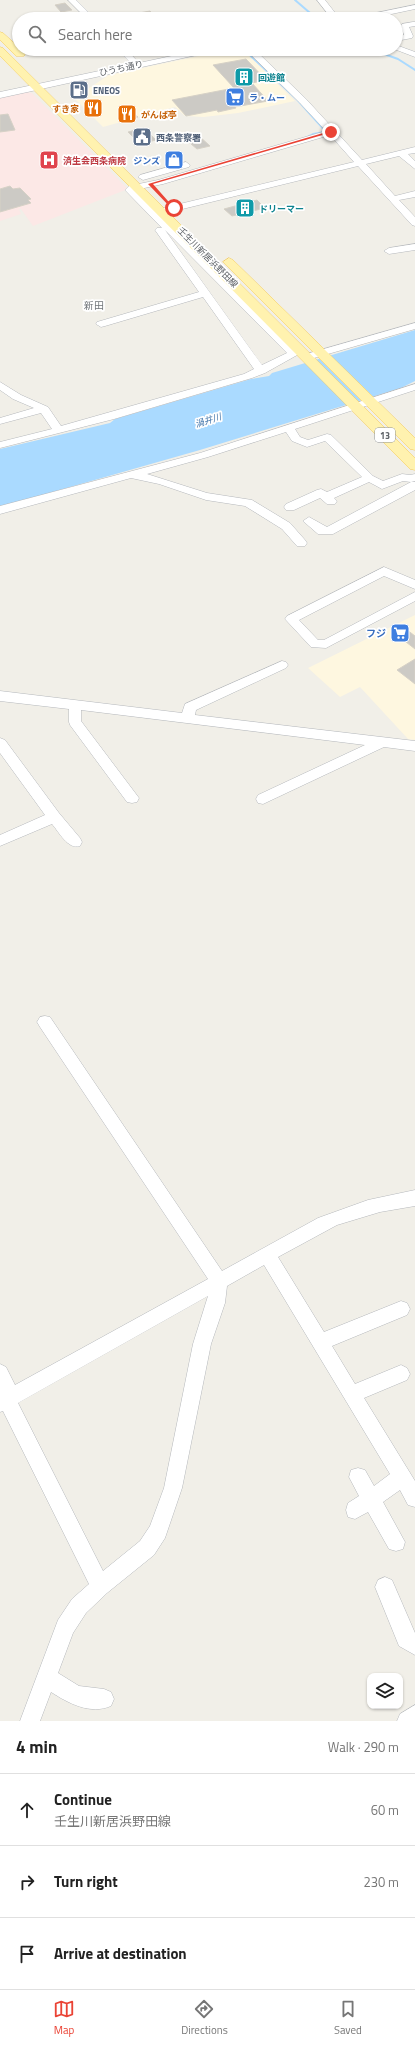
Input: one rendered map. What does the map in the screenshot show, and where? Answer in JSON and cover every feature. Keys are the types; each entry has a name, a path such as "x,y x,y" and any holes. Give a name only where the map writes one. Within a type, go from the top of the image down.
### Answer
{"main road":[{"path":"0,35 12,47"},
{"name":"壬生川新居浜野田線","path":"0,50 61,94"},
{"path":"22,56 28,62"},
{"name":"壬生川新居浜野田線","path":"44,82 142,179 184,218"},
{"name":"壬生川新居浜野田線","path":"142,179 162,211 415,466"},
{"name":"壬生川新居浜野田線","path":"223,256 415,446"}],"street":[{"path":"72,0 84,12"},
{"path":"321,0 330,12"},
{"path":"390,12 415,7"},
{"path":"403,37 409,36 412,29"},
{"path":"406,43 415,41"},
{"path":"403,50 415,55"},
{"path":"128,56 137,65"},
{"name":"ひうち通り","path":"0,94 44,82 181,56"},
{"path":"257,56 303,100 415,223"},
{"path":"142,179 331,132"},
{"path":"162,211 415,150"},
{"path":"401,153 415,166"},
{"path":"0,445 161,402 261,372 275,362 294,354 130,190 142,179 203,160"},
{"path":"392,199 415,194"},
{"path":"143,202 143,206 261,372"},
{"path":"389,251 415,247"},
{"path":"101,324 205,293"},
{"path":"308,358 415,326"},
{"path":"0,385 17,396 44,409 58,430"},
{"path":"0,510 204,455 415,387"},
{"path":"0,421 44,409"},
{"path":"288,428 302,443 307,444 327,437 369,478 382,485 402,477 411,479 415,477"},
{"path":"120,478 145,477 206,496 244,502 286,526 298,539 312,523 322,531 329,531 411,486 415,486"},
{"path":"289,507 321,493 329,499 369,478"},
{"path":"415,585 384,571 291,619 315,644 326,644 415,596"},
{"path":"187,719 190,707 282,665"},
{"path":"0,696 415,746"},
{"path":"75,705 75,722 132,798"},
{"path":"0,742 54,817 75,842"},
{"path":"262,799 384,742"},
{"path":"0,841 54,817"},
{"path":"30,1721 65,1627 80,1606 100,1586 147,1548 158,1531 167,1510 173,1488 202,1344 216,1303 219,1281 45,1022"},
{"path":"6,1400 324,1223 346,1214 374,1206 415,1198"},
{"path":"267,1254 415,1498"},
{"path":"320,1342 401,1309"},
{"path":"0,1373 6,1400 100,1586"},
{"path":"352,1394 401,1374"},
{"path":"358,1477 396,1542"},
{"path":"355,1510 402,1477"},
{"path":"385,1587 406,1638 415,1645"},
{"path":"46,1677 76,1696 104,1699"},
{"path":"407,1721 415,1716"}],"shaded area":[{"path":"199,56 249,56 295,101 238,113 204,117 185,116 175,107 103,127 74,98 109,75"},
{"name":"済生会西条病院","path":"26,92 32,93 128,189 33,226 21,209 19,209 21,214 0,221 0,98"},
{"path":"415,615 415,740 408,739 360,687 340,697 308,668"}],"water":[{"path":"249,56 253,56 328,132 303,138 313,133 324,131 296,100"},
{"name":"渦井川","path":"415,330 415,381 401,388 200,450 0,507 0,449 110,423 115,419 251,379 269,376 272,373"}],"building":[{"path":"65,3 72,10 61,12 55,5"},
{"path":"246,59 266,80 252,83 268,101 235,107 236,108 218,112 217,110 186,116 172,100 234,88 213,65"},
{"name":"がんば亭","path":"127,109 138,117 128,120 118,112"},
{"path":"8,114 15,130 0,132 0,115"},
{"name":"西条警察署","path":"144,128 156,140 140,144 128,132"},
{"path":"198,135 210,146 197,149 184,138"},
{"name":"ジンズ","path":"175,155 182,161 172,164 165,158"},
{"path":"10,186 13,189 20,188 31,199 28,200 31,203 0,212 0,189"},
{"name":"ドリーマー","path":"257,200 265,208 232,216 224,209"},
{"path":"402,626 415,636 415,649 392,631"},
{"path":"415,659 415,684 397,670"}],"waterway":[{"path":"295,0 309,12"},
{"path":"390,56 398,59 415,70"}],"place":[{"name":"回遊館","path":"244,77"},
{"name":"ENEOS","path":"79,90"},
{"name":"ラ・ムー","path":"235,97"},
{"name":"すき家","path":"93,108"},
{"name":"がんば亭","path":"127,114"},
{"name":"西条警察署","path":"142,137"},
{"name":"済生会西条病院","path":"49,160"},
{"name":"ジンズ","path":"174,160"},
{"name":"ドリーマー","path":"245,208"},
{"name":"フジ","path":"400,633"}],"district":[{"name":"新田","path":"94,305"}],"route":[{"path":"174,208 150,184 331,132"}]}
